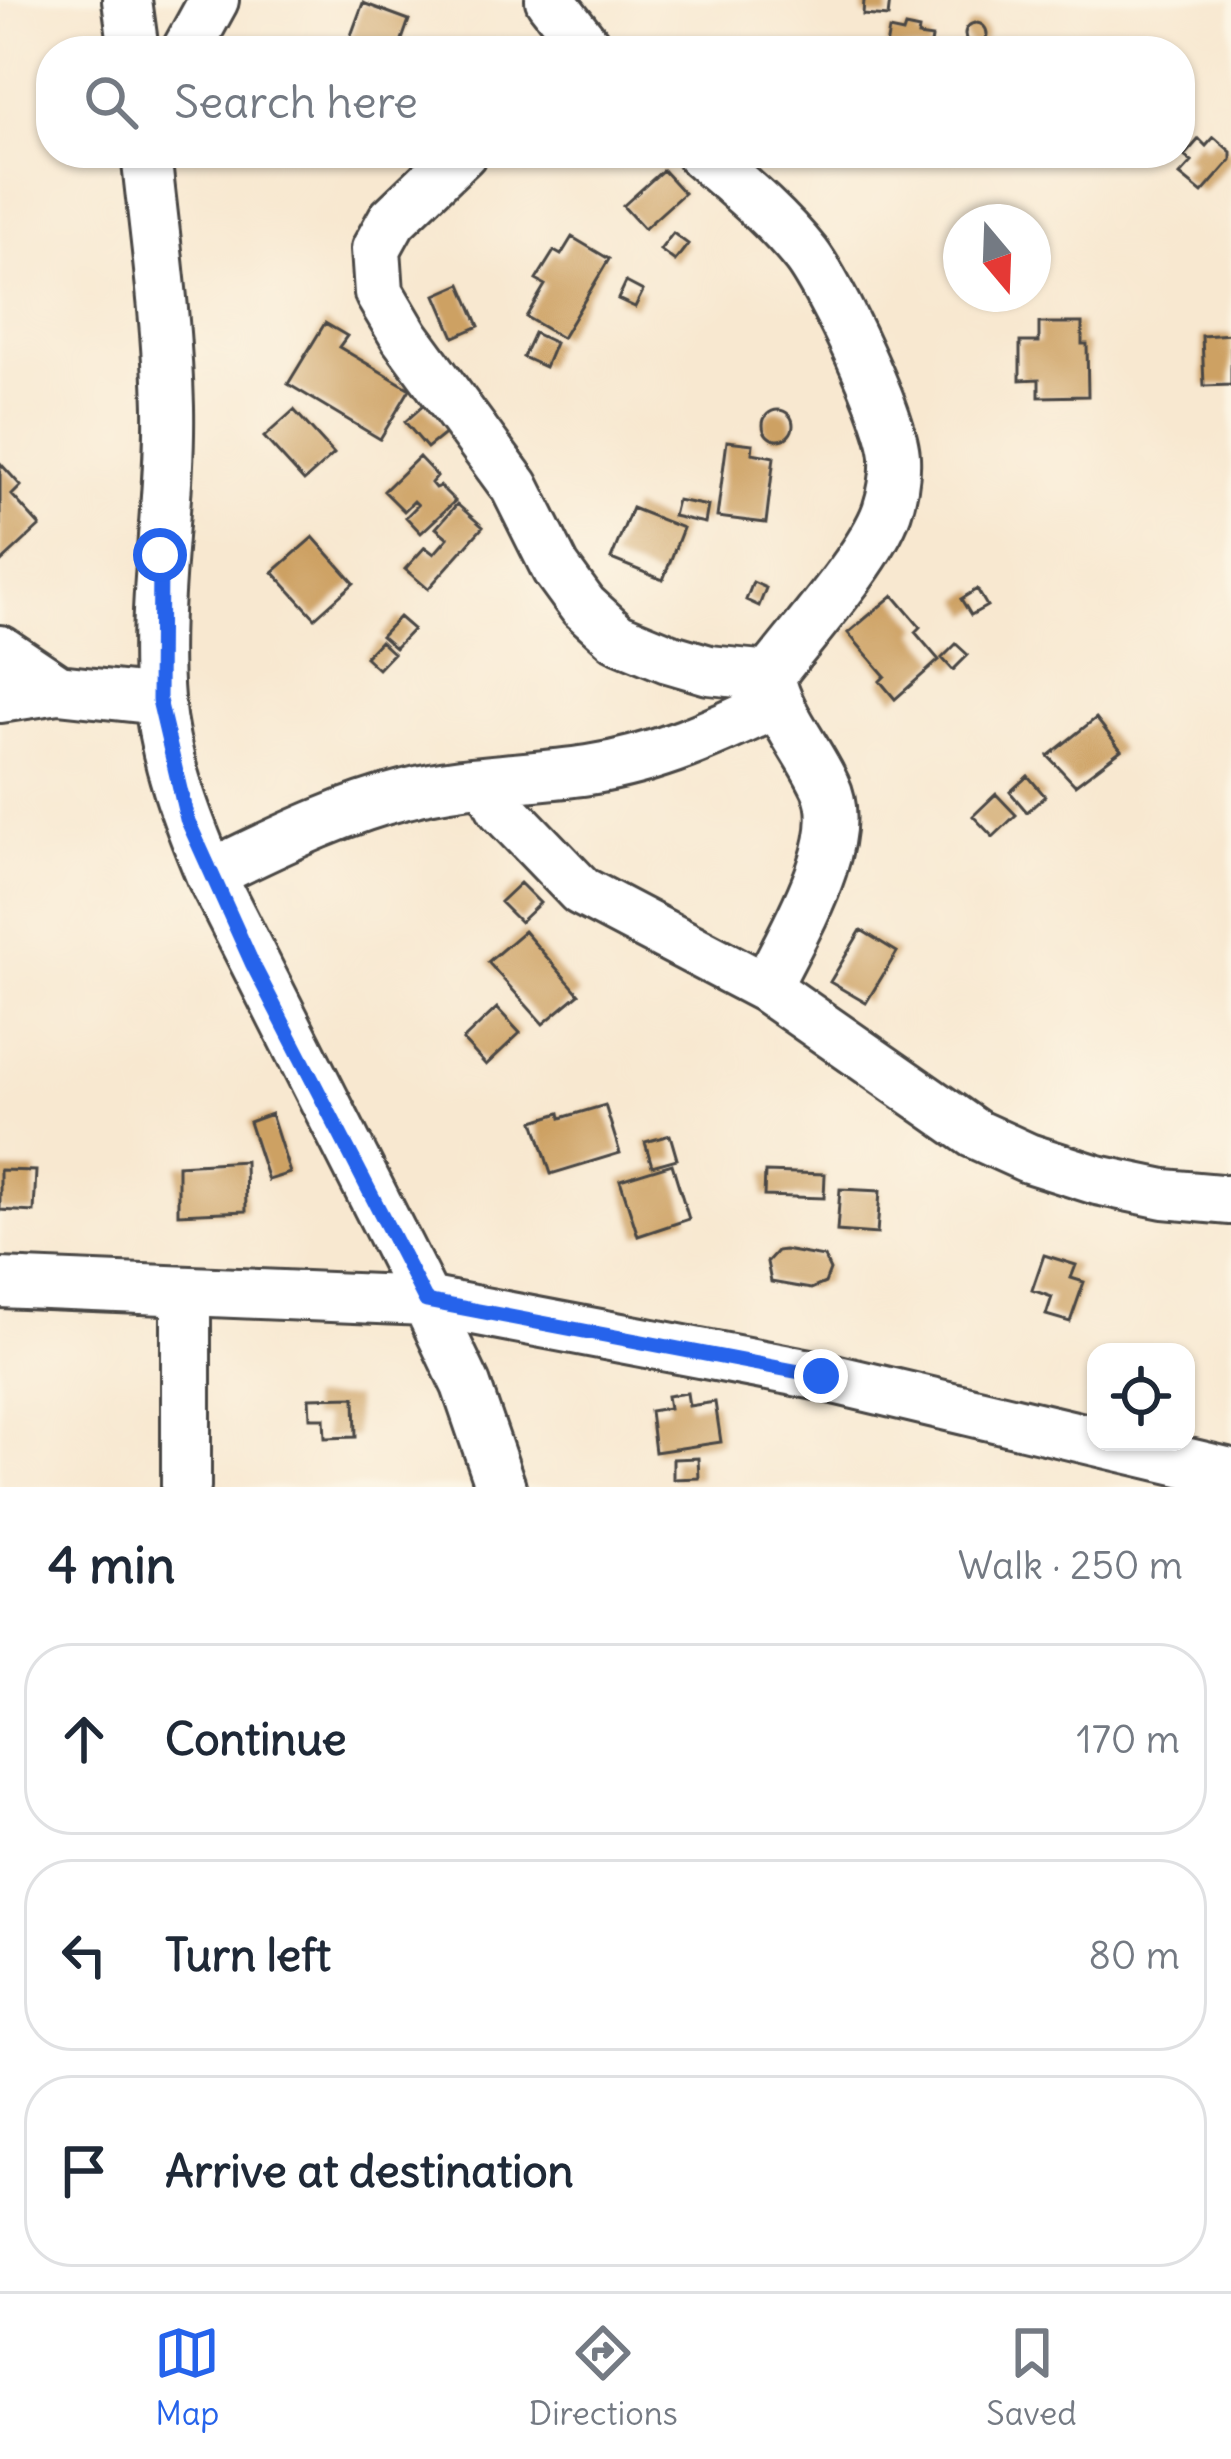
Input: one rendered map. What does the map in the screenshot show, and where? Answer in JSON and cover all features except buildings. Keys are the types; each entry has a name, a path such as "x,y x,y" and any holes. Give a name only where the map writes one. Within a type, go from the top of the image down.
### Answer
{"street":[{"path":"127,0 132,36"},
{"path":"194,36 214,0"},
{"path":"550,0 572,36"},
{"path":"147,168 169,410 160,555 159,700 187,819 210,874 466,1385 501,1487"},
{"path":"446,168 392,220 376,249 379,293 515,487 556,569 583,606 617,637 774,690 833,802 824,863 766,988"},
{"path":"210,874 306,828 408,793 593,770 685,745 774,690 885,517 896,453 866,367 808,258 717,168"},
{"path":"0,650 58,689"},
{"path":"0,698 58,689 159,700"},
{"path":"488,783 502,809 581,891 766,988 975,1134 1028,1158 1097,1180 1164,1194 1231,1200"},
{"path":"0,1283 426,1301 821,1376 1231,1473"},
{"path":"186,1292 186,1487"}],"route":[{"path":"160,555 159,700 187,819 252,963 426,1301 821,1376"}]}
